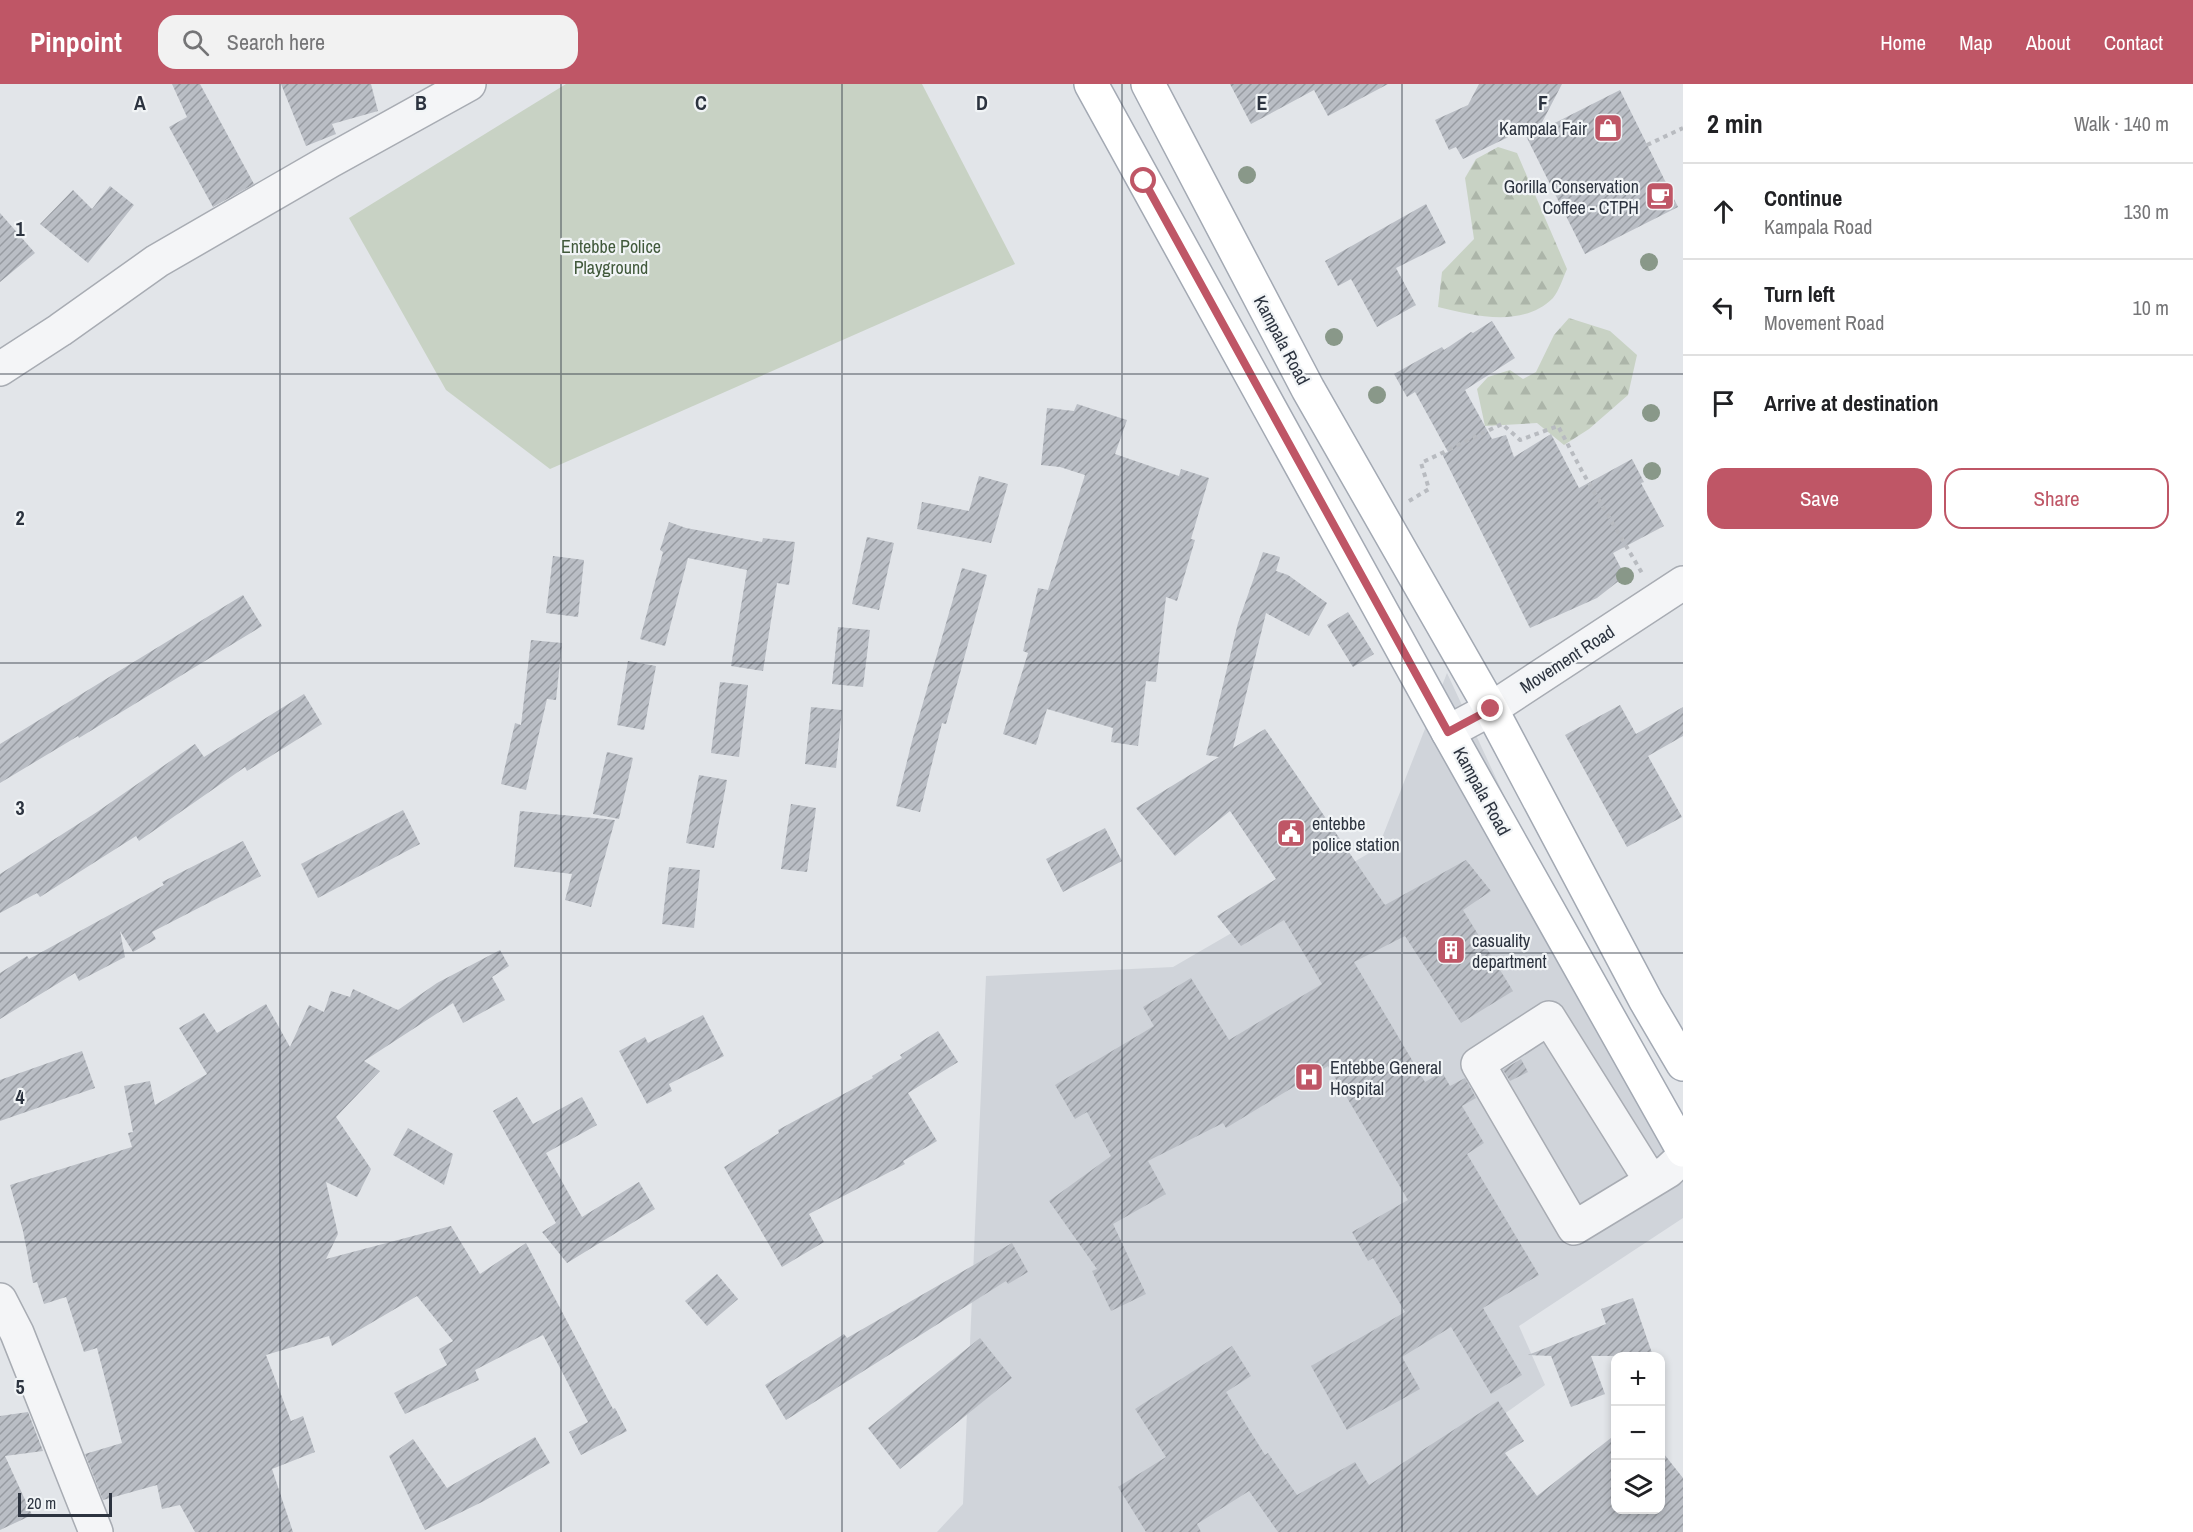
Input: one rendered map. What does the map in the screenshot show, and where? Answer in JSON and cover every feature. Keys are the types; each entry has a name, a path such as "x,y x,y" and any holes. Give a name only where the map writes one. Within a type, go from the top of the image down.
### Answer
{"main road":[{"name":"Kampala Road","path":"1091,84 1448,732 1683,1150"},
{"name":"Kampala Road","path":"1148,84 1308,389 1491,709 1646,1001 1683,1064"}],"street":[{"path":"0,369 60,330 157,261 469,84"},
{"name":"Movement Road","path":"1448,732 1491,709 1671,591"},
{"path":"1651,1181 1549,1018 1478,1064 1574,1228 1668,1171 1683,1157"},
{"path":"0,1300 17,1333 96,1532"}],"path":[{"path":"1647,145 1683,128"},
{"path":"1382,518 1429,489 1421,464 1502,424 1520,440 1558,426 1621,540 1671,591"}],"shaded area":[{"name":"Entebbe General Hospital","path":"1447,673 1683,1179 1683,1218 1519,1326 1545,1385 1339,1532 937,1532 963,1504 986,976 1173,967 1378,848"}],"green space":[{"name":"Entebbe Police Playground","path":"566,84 922,84 1015,264 550,469 446,390 349,218"},
{"path":"1498,147 1517,153 1567,269 1553,298 1528,313 1498,317 1483,316 1438,307 1442,272 1474,239 1465,178 1476,159"},
{"path":"1569,318 1610,331 1637,355 1628,395 1589,429 1564,445 1537,423 1485,426 1477,389 1488,377 1510,370 1523,379 1536,372 1554,335"}],"building":[{"path":"172,84 200,84 254,184 213,207 169,127 187,117"},
{"path":"281,84 371,84 378,111 332,124 336,134 306,146"},
{"path":"1230,84 1388,84 1328,116 1314,90 1251,124"},
{"path":"1479,84 1562,84 1537,132 1620,90 1678,207 1585,254 1523,130 1463,159 1456,147 1449,150 1435,120 1468,105"},
{"path":"110,186 134,205 88,263 40,224 73,190 92,209"},
{"path":"1426,204 1446,243 1396,268 1416,305 1377,327 1351,279 1338,286 1325,261"},
{"path":"0,213 35,253 0,282"},
{"path":"1492,321 1515,358 1465,390 1492,439 1506,435 1514,457 1551,434 1579,488 1632,459 1644,482 1641,483 1664,526 1613,553 1625,576 1597,598 1530,628 1442,454 1448,452 1415,392 1407,397 1394,374 1442,347 1444,350"},
{"path":"1077,404 1127,420 1115,454 1179,476 1181,469 1209,478 1191,539 1195,540 1177,601 1166,597 1156,682 1146,681 1138,746 1111,742 1113,728 1047,709 1036,745 1003,734 1028,653 1023,651 1038,588 1048,590 1085,475 1060,467 1041,465 1047,408 1074,411"},
{"path":"979,476 1008,484 991,543 917,529 922,502 969,511"},
{"path":"669,522 686,528 762,542 763,538 795,542 789,585 777,583 763,671 731,666 747,570 688,558 665,646 640,639 663,552 660,550"},
{"path":"867,537 894,543 879,610 852,604"},
{"path":"1263,552 1280,557 1276,571 1288,575 1327,603 1309,636 1266,613 1233,748 1265,729 1385,905 1466,860 1491,891 1463,910 1513,991 1461,1023 1405,936 1354,962 1425,1082 1442,1072 1450,1086 1465,1078 1476,1098 1462,1106 1484,1143 1467,1154 1539,1275 1483,1308 1522,1375 1491,1394 1451,1327 1402,1357 1420,1389 1347,1430 1311,1366 1405,1312 1373,1258 1368,1261 1352,1232 1408,1200 1328,1066 1226,1128 1223,1123 1148,1161 1166,1194 1113,1224 1146,1294 1111,1311 1092,1271 1097,1269 1049,1201 1111,1156 1087,1112 1075,1119 1055,1085 1154,1026 1143,1007 1191,978 1229,1040 1322,984 1284,920 1241,946 1217,916 1276,879 1230,811 1175,856 1136,808 1219,757 1206,755 1238,623"},
{"path":"553,556 584,560 578,617 546,613"},
{"path":"962,568 987,575 946,724 942,723 920,812 896,806 912,741"},
{"path":"243,595 262,626 79,738 78,736 0,783 0,744"},
{"path":"1348,612 1374,654 1353,667 1327,625"},
{"path":"838,627 870,630 863,687 832,684"},
{"path":"531,640 562,643 556,700 547,699 526,790 501,784 515,723 521,725"},
{"path":"628,661 656,666 644,730 617,725"},
{"path":"720,682 748,685 739,757 711,753"},
{"path":"304,694 322,724 247,771 245,767 139,841 136,836 40,897 37,893 0,913 0,874 97,812 195,744 204,757"},
{"path":"1620,705 1636,734 1683,707 1683,736 1648,756 1682,817 1627,847 1565,735"},
{"path":"811,707 842,710 836,768 805,764"},
{"path":"607,752 633,758 619,819 593,814"},
{"path":"699,775 727,780 714,848 686,843"},
{"path":"791,804 816,808 807,872 781,869"},
{"path":"403,810 420,844 318,898 301,864"},
{"path":"520,811 615,820 591,907 565,900 572,874 514,867"},
{"path":"1105,828 1122,861 1063,892 1046,859"},
{"path":"243,841 261,876 152,932 156,939 133,952 120,931 125,957 79,981 75,973 0,1019 0,973 27,956 29,959 164,885 162,882"},
{"path":"669,867 700,870 694,928 662,924"},
{"path":"500,950 509,966 492,977 505,1000 463,1023 453,1003 364,1061 380,1071 336,1117 371,1169 357,1197 326,1182 338,1234 326,1259 451,1226 480,1274 526,1243 613,1409 615,1408 627,1431 581,1455 569,1432 588,1422 543,1335 475,1370 479,1380 405,1414 394,1393 447,1365 439,1349 453,1341 417,1296 332,1346 329,1336 266,1355 291,1421 303,1416 315,1452 272,1469 293,1532 195,1532 180,1505 162,1509 157,1485 103,1500 85,1454 122,1443 97,1348 84,1352 66,1297 44,1304 37,1282 33,1283 23,1231 10,1185 132,1147 128,1133 133,1132 124,1086 150,1081 155,1105 207,1074 179,1028 204,1013 217,1033 266,1004 290,1047 309,1005 324,1012 331,991 350,997 353,989 398,1010 437,983"},
{"path":"703,1015 724,1056 669,1084 672,1091 647,1104 619,1051 645,1037 648,1043"},
{"path":"938,1031 958,1062 908,1093 937,1141 903,1161 905,1164 809,1214 824,1242 782,1267 724,1167 779,1133 778,1130 873,1078 872,1076 902,1058 900,1055"},
{"path":"82,1051 95,1088 0,1121 0,1080"},
{"path":"1521,1059 1528,1072 1510,1081 1503,1070"},
{"path":"517,1097 533,1124 582,1097 597,1125 546,1153 582,1217 639,1182 655,1209 567,1263 542,1232 556,1223 493,1111"},
{"path":"408,1128 453,1154 444,1185 393,1155"},
{"path":"1012,1243 1028,1272 1008,1284 1006,1281 786,1420 765,1385 844,1334 847,1338"},
{"path":"717,1274 738,1299 707,1326 685,1301"},
{"path":"1633,1298 1652,1352 1611,1352 1611,1356 1591,1356 1605,1394 1571,1407 1551,1356 1528,1355 1606,1324 1601,1309"},
{"path":"980,1338 1012,1378 900,1469 868,1428"},
{"path":"1232,1346 1251,1376 1226,1392 1265,1455 1268,1453 1297,1495 1355,1462 1369,1485 1498,1401 1524,1441 1505,1453 1537,1496 1611,1438 1611,1514 1665,1514 1665,1455 1683,1478 1683,1532 1278,1532 1249,1491 1197,1524 1201,1532 1146,1532 1118,1487 1166,1457 1135,1409"},
{"path":"28,1412 43,1451 5,1456 32,1515 0,1530 0,1416"},
{"path":"535,1437 550,1463 484,1501 425,1530 389,1456 413,1439 447,1488"}],"place":[{"name":"Kampala Fair","path":"1608,128"},
{"name":"Gorilla Conservation Coffee - CTPH","path":"1660,196"},
{"name":"entebbe police station","path":"1291,833"},
{"name":"casuality department","path":"1451,950"},
{"name":"Entebbe General Hospital","path":"1309,1077"}],"route":[{"path":"1144,181 1448,732 1491,709"}]}
